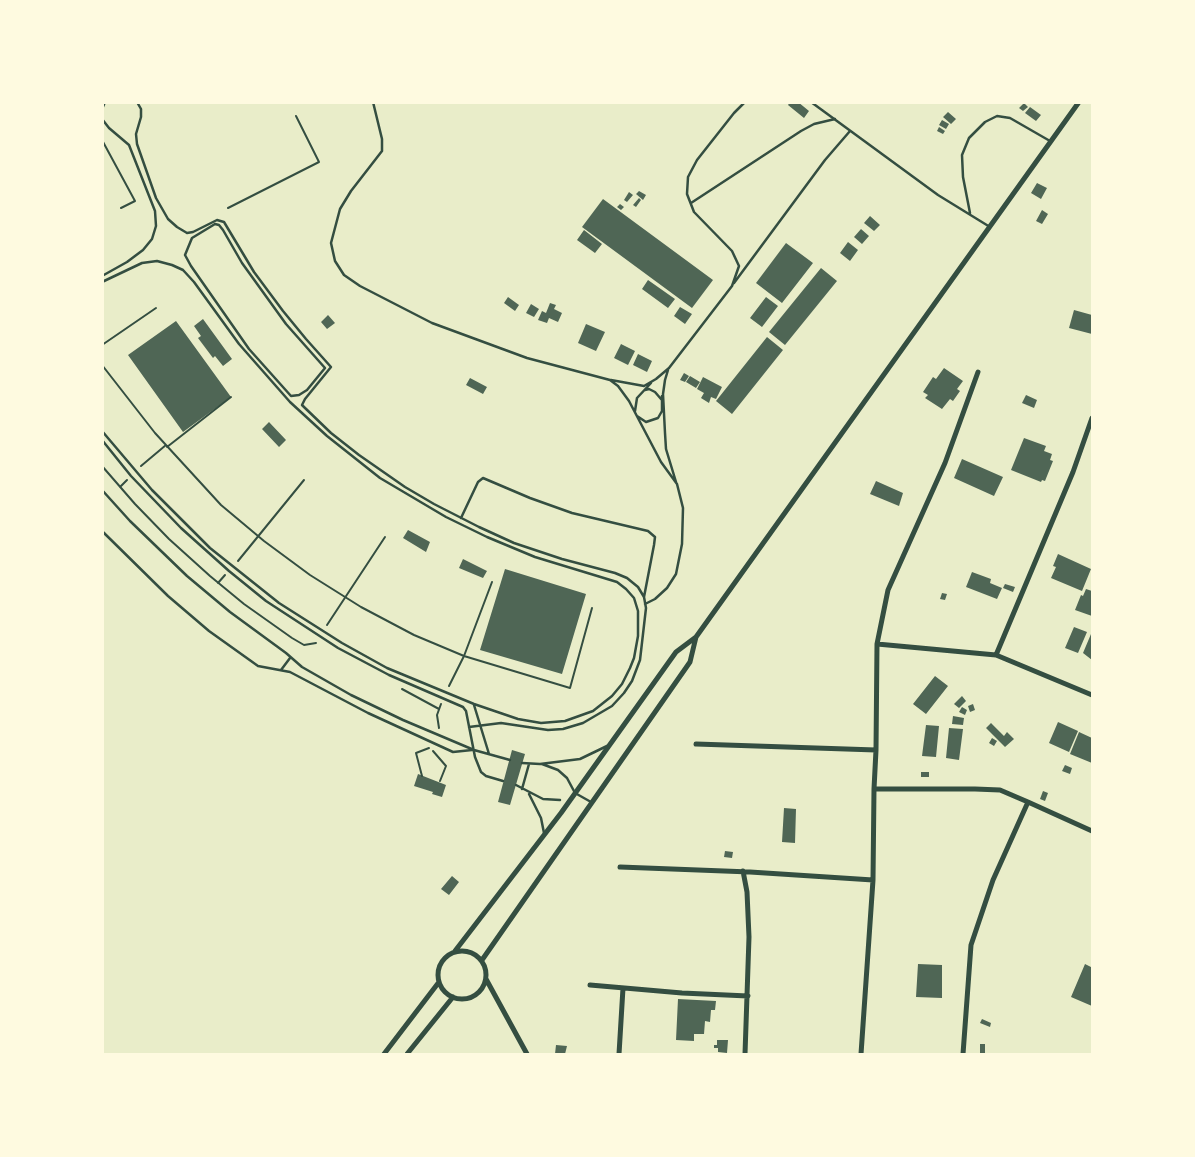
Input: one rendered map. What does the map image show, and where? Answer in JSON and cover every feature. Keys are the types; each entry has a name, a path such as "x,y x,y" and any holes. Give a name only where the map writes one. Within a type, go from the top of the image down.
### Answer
{"street":[{"path":"455,951 576,793 676,652 696,637 1079,102"},
{"path":"861,1054 873,880 877,644 888,590 945,463 978,372"},
{"path":"996,655 1073,472 1092,418"},
{"path":"482,960 690,662 696,637"},
{"path":"877,644 996,655 1092,696"},
{"path":"696,744 876,750"},
{"path":"874,789 1000,790 1092,831"},
{"path":"963,1054 971,944 993,880 1028,802"},
{"path":"620,867 743,871 873,880"},
{"path":"743,871 747,892 749,937 745,1054"},
{"path":"455,951 470,951 482,960 486,969 486,979 480,992 467,999 453,998 443,990 439,982 439,967 448,954 455,951"},
{"path":"486,979 527,1054"},
{"path":"384,1054 439,982"},
{"path":"590,985 748,996"},
{"path":"619,1054 623,988"},
{"path":"407,1054 453,998"}],"lane":[{"path":"102,108 105,102"},
{"path":"137,102 141,117 136,134 137,144 156,198 168,219 177,227 187,232 198,231 215,224 220,225 242,263 268,299 325,368 307,390 299,395 292,396 249,349 202,283 185,254 192,238 198,231 217,220 224,222 254,272 286,316 332,367 302,405 331,433 377,468 420,496 461,518 514,543 627,578 638,586 645,604 644,634 637,670 624,693 612,706 583,723 563,728 541,729 501,724 469,727"},
{"path":"372,102 382,139 382,151 351,191 340,209 330,243 335,261 344,276 392,304 453,332 527,358 610,380 644,386 656,379"},
{"path":"732,286 739,266 732,251 694,212 687,194 688,177 697,160 745,102"},
{"path":"811,102 938,195 990,228"},
{"path":"970,214 963,177 962,156 969,138 985,122 997,116 1010,118 1051,142"},
{"path":"102,119 109,128 129,145 154,211 156,226 152,239 143,250 122,266 102,276"},
{"path":"691,203 794,135 814,124 835,119"},
{"path":"669,368 665,380 662,411 658,418 646,422 636,415 634,408 637,398 669,368 825,160 850,130"},
{"path":"102,282 142,262 156,261 183,270 194,282 239,344 290,402 327,436 380,478 446,517 495,540 536,557 616,582 626,589 634,598 639,623 634,658 626,676 612,696 593,711 566,721 541,723 518,719 474,704 387,668 279,604 233,567 190,529 102,431"},
{"path":"610,380 618,386 629,401 661,462 677,484"},
{"path":"645,604 655,599 667,588 676,574 680,560 683,508 666,449 663,394 665,380"},
{"path":"644,390 649,389 655,392 662,400"},
{"path":"102,440 131,476 180,528 229,572 272,605 332,644 389,675 463,707 466,711 477,765 486,776 504,781"},
{"path":"461,518 478,482 483,478 572,513 648,531 655,537 644,598"},
{"path":"102,490 130,521 186,576 302,667 386,712 474,750 510,760"},
{"path":"102,531 168,596 209,630 258,666 290,672 352,705 453,752 474,750"},
{"path":"281,670 290,658"},
{"path":"474,704 489,754"},
{"path":"522,763 540,764 580,759 610,744"},
{"path":"522,789 529,764"},
{"path":"540,764 558,770 567,778 576,793 593,803"},
{"path":"516,785 543,799 560,800"},
{"path":"529,792 541,818 544,835"}],"path":[{"path":"228,208 319,162 296,116"},
{"path":"102,140 135,202 121,208"},
{"path":"102,345 156,308"},
{"path":"102,365 128,401 166,446 221,505 258,536 344,598 414,635 464,656 570,688 592,608"},
{"path":"136,471 231,397"},
{"path":"120,487 131,476"},
{"path":"233,567 304,480"},
{"path":"323,631 385,537"},
{"path":"218,583 229,572"},
{"path":"446,693 464,656 492,582"},
{"path":"436,734 439,728 437,715 443,699"},
{"path":"430,748 432,742"},
{"path":"422,776 416,753 430,748"},
{"path":"430,748 446,766 440,782"}],"building":[{"path":"790,102 798,102 809,111 804,118 788,105"},
{"path":"1024,103 1028,107 1023,111 1019,108"},
{"path":"1030,107 1041,115 1036,121 1025,113"},
{"path":"948,112 956,119 951,124 943,117"},
{"path":"942,120 949,124 946,129 939,125"},
{"path":"939,127 945,131 943,134 937,131"},
{"path":"1037,183 1047,188 1041,199 1031,193"},
{"path":"639,191 646,195 643,200 636,194"},
{"path":"629,192 633,195 627,202 624,200"},
{"path":"639,198 641,200 636,207 633,205"},
{"path":"603,199 713,280 692,308 582,227"},
{"path":"620,204 624,207 621,210 617,207"},
{"path":"1042,210 1048,214 1042,224 1036,221"},
{"path":"870,216 880,225 874,231 864,223"},
{"path":"861,229 869,236 862,244 854,237"},
{"path":"584,230 602,244 595,253 577,240"},
{"path":"848,242 858,250 850,261 840,253"},
{"path":"786,243 813,263 782,303 756,283"},
{"path":"821,268 837,281 785,345 769,332"},
{"path":"648,280 675,299 668,308 642,289"},
{"path":"508,297 519,305 515,311 504,303"},
{"path":"766,297 778,306 762,327 750,318"},
{"path":"550,303 556,305 554,309 562,313 558,322 549,318 547,323 538,320 542,311 546,313"},
{"path":"531,304 539,309 534,317 526,313"},
{"path":"680,307 692,314 685,324 674,316"},
{"path":"1074,310 1092,315 1092,334 1069,328"},
{"path":"328,315 335,323 327,329 321,322"},
{"path":"203,319 232,359 223,366 215,356 213,358 198,338 201,336 194,326"},
{"path":"176,321 231,397 183,432 128,355"},
{"path":"586,324 605,332 596,351 578,343"},
{"path":"767,337 783,350 732,414 716,401"},
{"path":"621,344 635,351 628,365 614,358"},
{"path":"638,354 652,361 647,372 633,365"},
{"path":"944,368 963,381 957,389 960,391 953,401 950,399 942,409 925,398 928,395 923,392 933,377 936,379"},
{"path":"684,373 689,376 685,382 680,380"},
{"path":"690,376 700,382 696,388 686,382"},
{"path":"703,377 722,387 716,399 711,397 709,403 701,398 704,393 697,389"},
{"path":"470,378 487,387 483,394 466,385"},
{"path":"1026,395 1037,400 1034,408 1022,403"},
{"path":"269,422 286,440 279,447 262,429"},
{"path":"1024,438 1046,446 1044,451 1052,454 1050,460 1053,461 1045,481 1042,480 1041,482 1011,470"},
{"path":"962,459 1003,477 994,496 954,478"},
{"path":"876,481 903,493 899,506 870,494"},
{"path":"408,530 430,542 426,552 403,538"},
{"path":"1058,554 1091,569 1082,591 1051,578 1056,567 1053,566"},
{"path":"463,559 487,571 483,578 459,568"},
{"path":"505,569 586,594 562,674 480,650"},
{"path":"972,572 991,579 990,583 1002,588 997,599 966,587"},
{"path":"1005,584 1015,587 1013,592 1003,588"},
{"path":"1086,589 1092,591 1092,616 1075,610 1081,595 1083,596"},
{"path":"942,593 947,594 945,600 940,599"},
{"path":"1074,627 1087,632 1078,653 1065,648"},
{"path":"1092,635 1092,660 1083,653"},
{"path":"935,676 948,686 926,714 913,704"},
{"path":"962,696 966,701 959,708 954,704"},
{"path":"973,704 975,710 970,712 968,706"},
{"path":"962,707 967,710 965,715 959,712"},
{"path":"953,716 964,718 963,725 952,724"},
{"path":"1058,722 1078,731 1069,752 1049,743"},
{"path":"991,723 1004,736 1007,732 1014,739 1005,747 986,728"},
{"path":"926,725 939,726 936,757 922,756"},
{"path":"949,728 963,729 959,760 946,758"},
{"path":"1079,732 1092,738 1092,763 1070,754"},
{"path":"992,738 997,741 994,746 989,743"},
{"path":"512,750 525,754 510,805 498,802"},
{"path":"1065,765 1072,768 1070,774 1062,771"},
{"path":"921,772 929,772 929,777 921,777"},
{"path":"418,774 446,785 442,797 414,786"},
{"path":"1043,791 1048,793 1045,801 1040,799"},
{"path":"784,808 796,809 795,843 782,842"},
{"path":"725,851 733,852 732,858 724,857"},
{"path":"452,876 459,882 449,895 441,889"},
{"path":"1092,963 1092,1006 1071,997 1085,964 1091,967"},
{"path":"918,964 942,965 942,998 916,997"},
{"path":"678,999 716,1001 715,1010 711,1010 710,1022 705,1021 704,1034 694,1034 694,1041 676,1040"},
{"path":"982,1019 991,1023 990,1027 980,1023"},
{"path":"717,1040 728,1040 727,1053 718,1052 718,1048 714,1048 714,1045 717,1045"},
{"path":"980,1044 985,1044 985,1054 980,1054"},
{"path":"556,1045 567,1046 565,1054 555,1054"}]}
